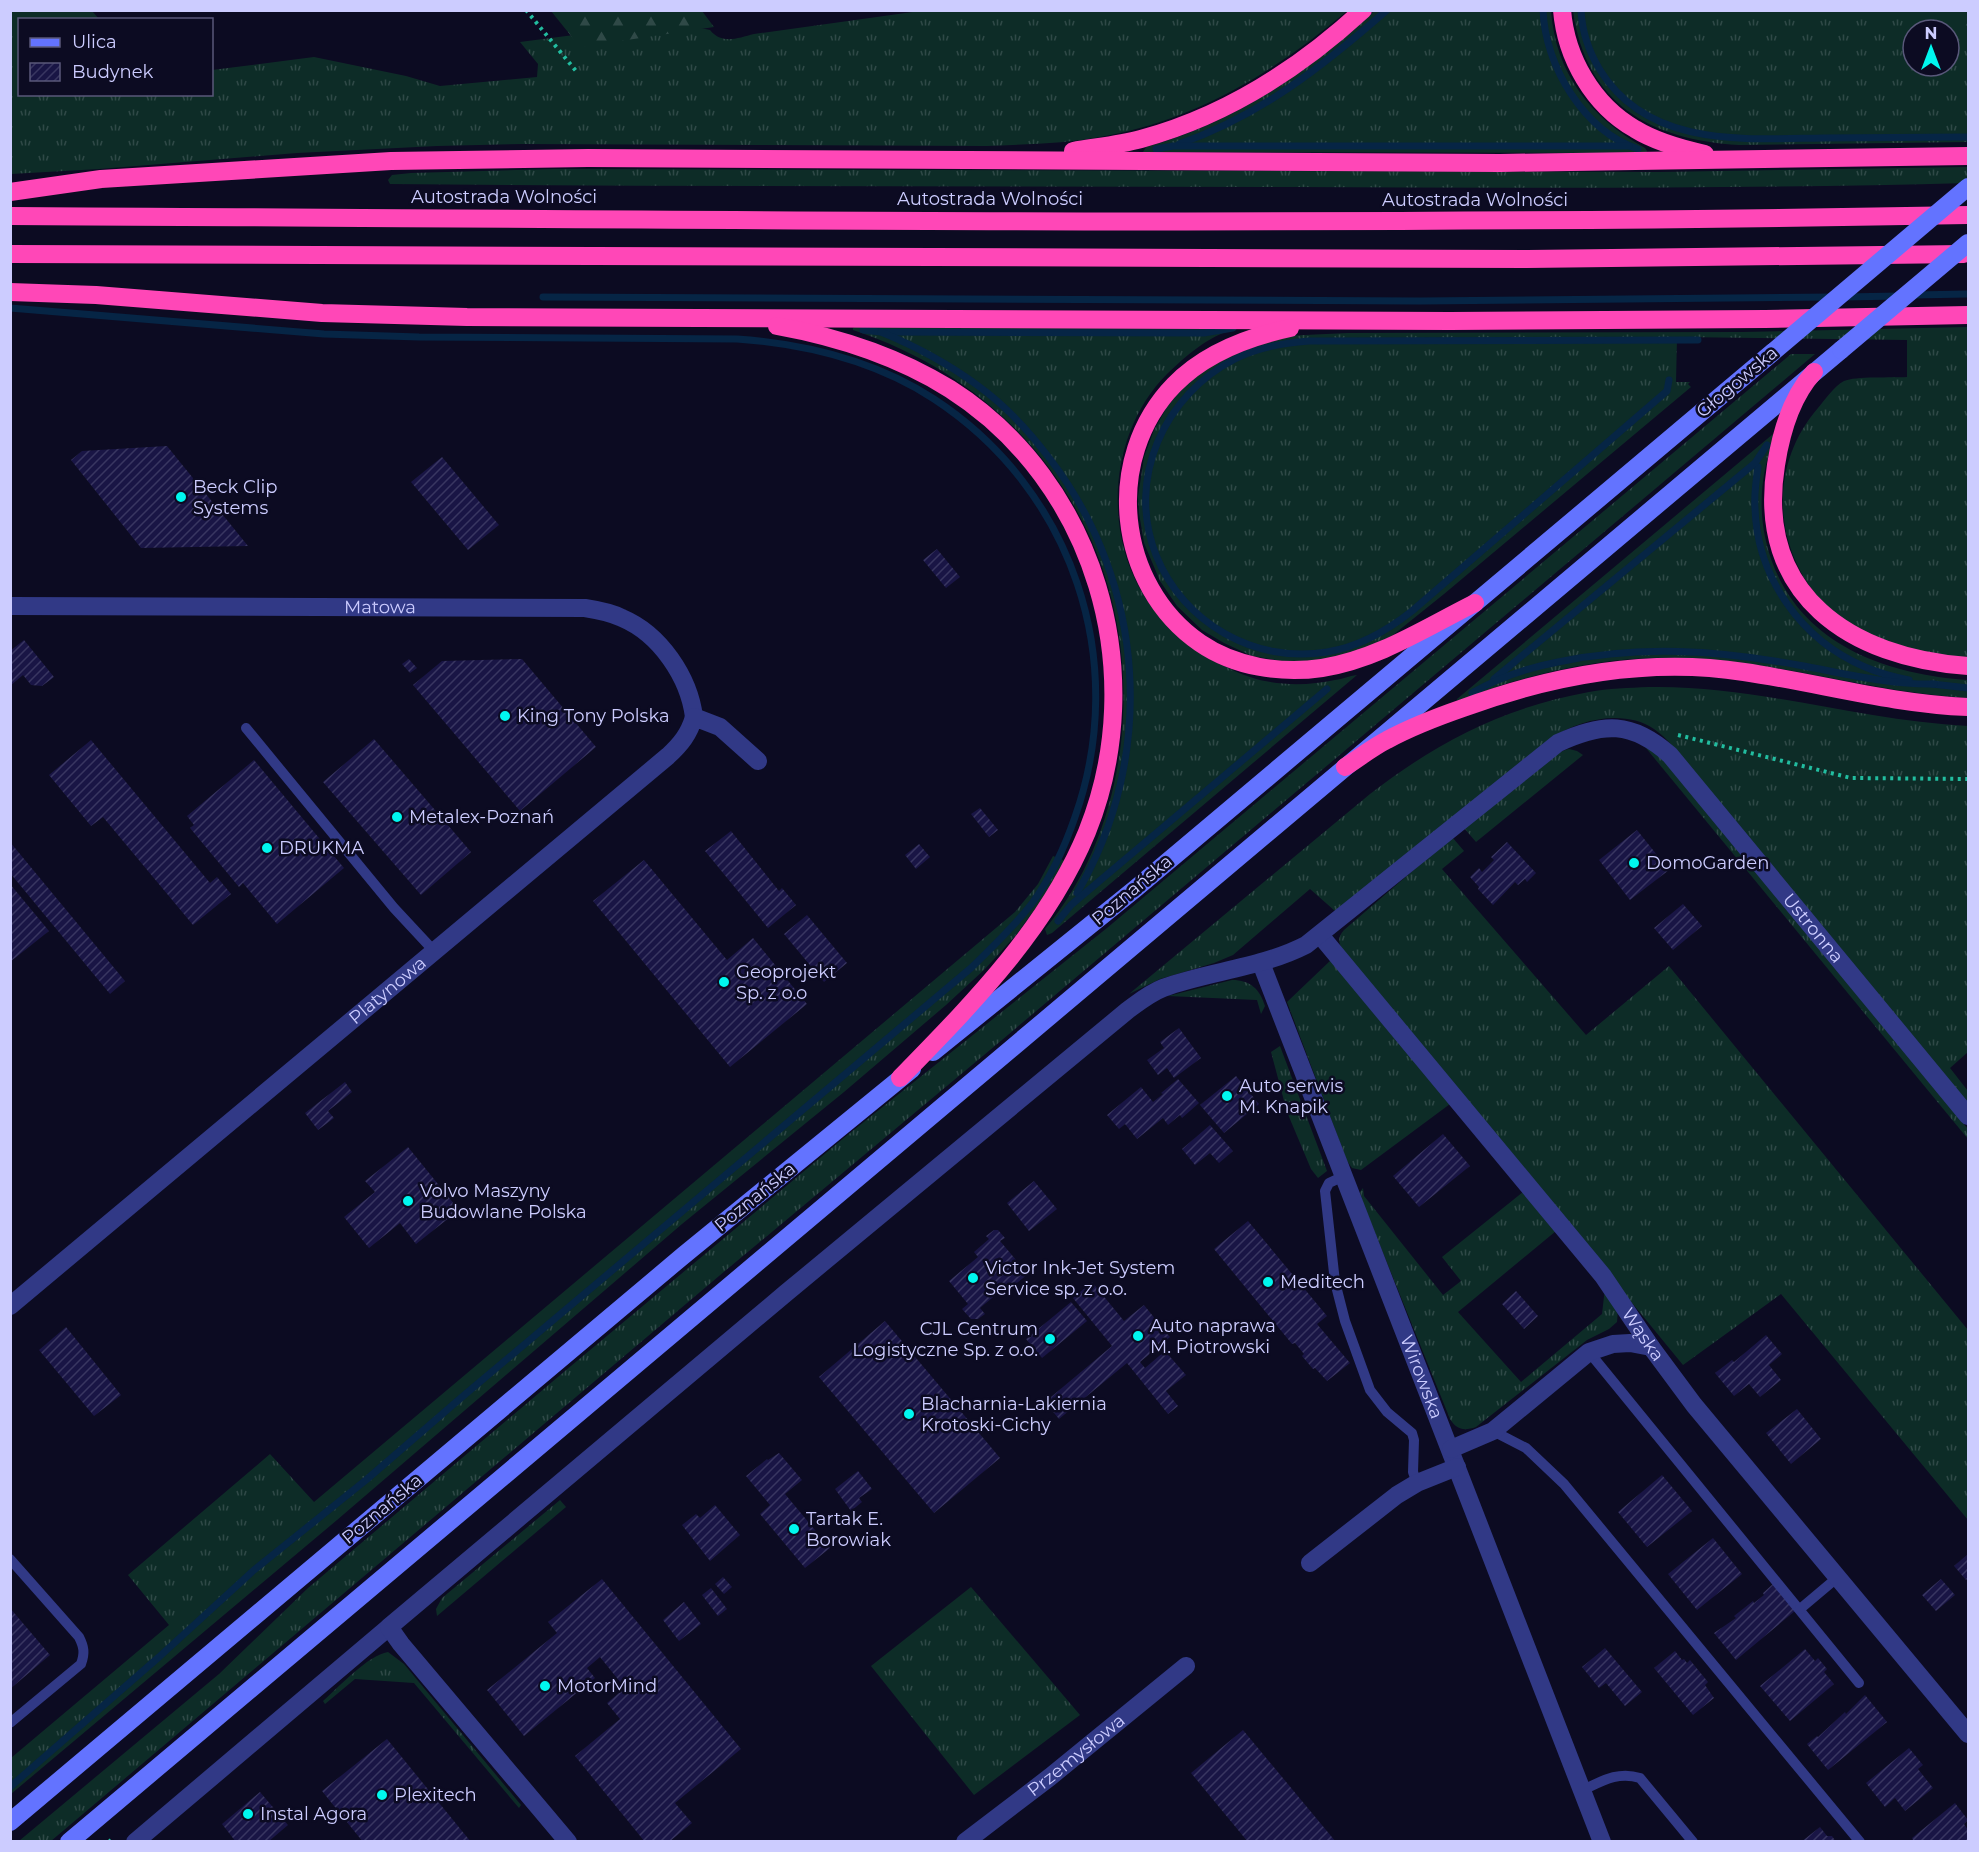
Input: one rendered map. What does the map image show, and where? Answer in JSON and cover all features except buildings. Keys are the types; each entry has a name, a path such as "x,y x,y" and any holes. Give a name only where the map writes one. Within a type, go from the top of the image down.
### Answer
{"highway":[{"path":"1024,159 1139,139 1207,116 1273,81 1311,54 1363,10"},
{"path":"1562,10 1565,33 1574,59 1586,82 1613,114 1633,129 1667,143 1716,157 1758,160"},
{"path":"10,192 101,179 391,161 588,158 1024,159 1349,163 1968,156"},
{"name":"Autostrada Wolności","path":"10,216 1374,222 1718,220 1968,215"},
{"path":"10,254 1527,259 1968,254"},
{"path":"10,292 96,295 322,313 436,316 1352,321 1706,320 1968,315"},
{"path":"721,318 779,326 861,347 921,372 977,408 1029,459 1050,488 1082,544 1105,611 1111,646 1114,711 1106,771 1087,831 1059,887 1034,926 979,996 900,1078"},
{"path":"1352,321 1291,328 1247,339 1204,361 1165,395 1143,429 1133,456 1126,496 1129,529 1142,568 1166,611 1200,643 1242,663 1284,670 1320,668 1359,660 1407,639 1475,603"},
{"path":"1814,372 1802,388 1787,422 1779,447 1774,475 1773,505 1776,528 1791,574 1820,612 1870,645 1918,660 1968,666"},
{"path":"1346,767 1384,741 1431,719 1520,689 1611,670 1679,666 1726,670 1892,699 1968,707"}],"main road":[{"name":"Głogowska","path":"1505,578 1968,187"},
{"path":"69,1842 1968,243"},
{"name":"Poznańska","path":"10,1822 675,1263 1135,889 1505,578"}],"street":[{"name":"Matowa","path":"10,606 585,608 605,611 640,627 664,652 682,679 693,705 694,717"},
{"path":"694,717 720,727 758,762"},
{"name":"Platynowa","path":"10,1306 680,745 694,717"},
{"path":"135,1842 786,1293 1140,1000 1162,988 1261,963 1291,952 1320,935 1558,743 1592,730 1608,728 1639,733 1655,742"},
{"name":"Ustronna","path":"1655,742 1670,755 1968,1116"},
{"name":"Wąska","path":"1320,935 1603,1276 1650,1347 1695,1405 1968,1734"},
{"name":"Wirowska","path":"1261,963 1602,1842"},
{"path":"1451,1449 1493,1431 1588,1352 1613,1344 1630,1343 1650,1347"},
{"path":"1310,1563 1361,1522 1416,1483 1457,1467"},
{"path":"389,1627 400,1644 568,1842"},
{"name":"Przemysłowa","path":"965,1842 1050,1777 1186,1666"}],"lane":[{"path":"246,728 394,908 435,951"},
{"path":"1344,1176 1329,1183 1325,1191 1339,1297 1370,1390 1387,1412 1412,1433 1414,1440 1413,1472 1416,1483"},
{"path":"1588,1352 1859,1683"},
{"path":"1493,1431 1526,1448 1564,1484 1860,1842"},
{"path":"10,1558 79,1637 84,1645 84,1656 81,1664 10,1723"},
{"path":"1800,1610 1838,1577"},
{"path":"1583,1790 1618,1775 1630,1774 1640,1778 1693,1842"}],"path":[{"path":"526,10 576,71"},
{"path":"1655,742 1678,735 1851,778 1968,779"}],"green space":[{"path":"927,10 1347,11 1264,72 1204,105 1139,128 1076,141 986,146 522,144 437,146 297,153 11,174 11,11 92,11 98,18 18,18 18,96 213,96 213,70 314,57 406,76 440,86 537,77 538,64 520,42 574,35 700,28 710,30 725,39"},
{"path":"1375,10 1551,11 1560,55 1579,92 1592,108 1625,136 1645,148 1646,153 1143,152 1146,147 1210,124 1269,93 1323,54"},
{"path":"551,11 702,11 714,27 580,47"},
{"path":"1573,11 1968,11 1968,142 1739,145 1707,142 1651,125 1628,111 1608,93 1592,70 1580,43"},
{"path":"1923,11 1968,11 1968,50 1961,52 1961,18 1943,18 1944,15"},
{"path":"1968,167 1968,183 1716,187 616,186 390,184 388,180 392,175 411,173 555,169 1659,172"},
{"path":"858,325 1234,329 1206,342 1167,374 1147,398 1133,426 1123,455 1118,487 1119,518 1124,549 1135,579 1161,618 1195,649 1222,665 1260,680 1292,684 1338,680 1357,675 1047,935 1045,929 1061,909 1086,865 1105,818 1112,793 1121,743 1123,673 1113,606 1093,544 1063,487 1023,437 974,393 917,357 853,330"},
{"path":"1968,327 1968,659 1894,644 1865,633 1839,618 1815,593 1799,569 1789,543 1784,515 1784,487 1789,459 1801,433 1818,408 1840,383 1850,379 1907,377 1907,340 1677,337 1676,382 1690,382 1688,384 1691,387 1393,635 1374,646 1325,660 1294,663 1252,656 1202,630 1177,606 1160,581 1144,543 1138,497 1144,457 1154,430 1167,407 1186,384 1215,362 1283,336 1348,333 1743,332"},
{"path":"1791,354 1815,354 51,1841 19,1841 219,1674 308,1588 565,1371 845,1137 1107,928"},
{"path":"1773,434 1776,434 1767,459 1763,485 1763,524 1776,572 1793,601 1814,625 1840,644 1869,658 1900,669 1968,680 1968,698 1896,690 1753,664 1680,658 1639,658 1558,670 1511,682 1458,701 1457,699"},
{"path":"1649,687 1729,692 1888,718 1968,726 1968,1052 1950,1068 1968,1091 1968,1106 1678,752 1654,729 1630,719 1589,721 1553,737 1335,911 1310,889 1233,955 1160,979 1129,994 1370,794 1421,758 1473,729 1528,707 1589,692"},
{"path":"1641,742 1666,762 1968,1129 1968,1139"},
{"path":"1569,749 1583,755 1476,842 1464,828 1531,771 1558,753"},
{"path":"1452,837 1464,851 1442,869 1586,1035 1669,966 1968,1330 1968,1520 1781,1294 1683,1365 1345,953 1339,942 1344,930"},
{"path":"1053,856 1065,861 1051,887 1016,935 985,969 946,1005 844,1092 682,1224 337,1520 11,1794 11,1758 169,1625 128,1575 270,1454 314,1502 1015,912 1038,884"},
{"path":"1331,960 1450,1104 1361,1170 1352,1168 1347,1161 1287,1002"},
{"path":"1232,980 1249,984 1257,990 1265,1006 1261,1014 1257,1000 1168,996"},
{"path":"1280,1046 1327,1171 1318,1178 1311,1169 1287,1112 1271,1052"},
{"path":"1363,1188 1364,1196 1443,1295 1461,1281 1442,1257 1523,1192 1556,1231 1458,1312 1521,1382 1602,1314 1605,1288 1618,1309 1617,1322 1609,1329 1587,1340 1476,1427 1464,1429 1458,1427 1450,1419 1363,1203 1360,1192"},
{"path":"560,1500 566,1507 437,1616 436,1609 442,1598"},
{"path":"971,1587 1080,1715 974,1795 871,1666"},
{"path":"388,1652 404,1664 521,1805 519,1808 414,1683 355,1679 325,1704 323,1701 354,1672 380,1654"}],"waterway":[{"path":"1179,144 1237,119 1289,88 1339,51 1387,10"},
{"path":"1543,10 1545,31 1551,53 1571,94 1601,128 1618,140 1638,149"},
{"path":"1581,10 1587,42 1600,70 1620,95 1644,114 1671,126 1700,134 1762,139 1968,137"},
{"path":"1156,149 1173,146 1629,146"},
{"path":"1913,295 1968,294"},
{"path":"1844,297 1899,296"},
{"path":"543,297 1420,301 1833,297"},
{"path":"10,308 324,334 419,337 737,339 789,345 864,364 911,385 934,399 982,437 1022,481 1054,530 1077,584 1091,640 1096,699 1090,758 1067,839 1040,892 995,944 971,968 366,1480 254,1570 159,1657 10,1787"},
{"path":"863,330 881,332 1204,333 1233,328"},
{"path":"881,332 954,369 997,401 1016,419 1050,459 1082,508 1106,560 1122,615 1130,672 1129,729 1120,785 1103,840 1077,893"},
{"path":"1669,380 1667,391 1412,611 1383,631 1339,650 1300,654 1274,651 1248,645 1225,634 1203,619 1184,601 1168,579 1156,555 1148,526 1146,497 1149,469 1158,442 1171,417 1188,394 1210,375 1253,351 1309,341 1698,340"},
{"path":"1494,679 1755,463 1767,445"},
{"path":"1758,467 1755,498 1758,534 1764,558 1774,582 1787,603 1803,623 1842,655 1870,669 1909,680"},
{"path":"1472,693 1503,678 1547,664 1619,653 1648,652 1737,656 1883,681 1934,684"},
{"path":"1932,684 1968,688"},
{"path":"1058,921 1071,905 1327,689"}],"place":[{"name":"Beck Clip Systems","path":"181,497"},
{"name":"King Tony Polska","path":"505,716"},
{"name":"Metalex-Poznań","path":"397,817"},
{"name":"DRUKMA","path":"267,848"},
{"name":"DomoGarden","path":"1634,863"},
{"name":"Geoprojekt Sp. z o.o","path":"724,982"},
{"name":"Auto serwis M. Knapik","path":"1227,1096"},
{"name":"Volvo Maszyny Budowlane Polska","path":"408,1201"},
{"name":"Victor Ink-Jet System Service sp. z o.o.","path":"973,1278"},
{"name":"Meditech","path":"1268,1282"},
{"name":"Auto naprawa M. Piotrowski","path":"1138,1336"},
{"name":"CJL Centrum Logistyczne Sp. z o.o.","path":"1050,1339"},
{"name":"Blacharnia-Lakiernia Krotoski-Cichy","path":"909,1414"},
{"name":"Tartak E. Borowiak","path":"794,1529"},
{"name":"MotorMind","path":"545,1686"},
{"name":"Plexitech","path":"382,1795"},
{"name":"Instal Agora","path":"248,1814"}]}
